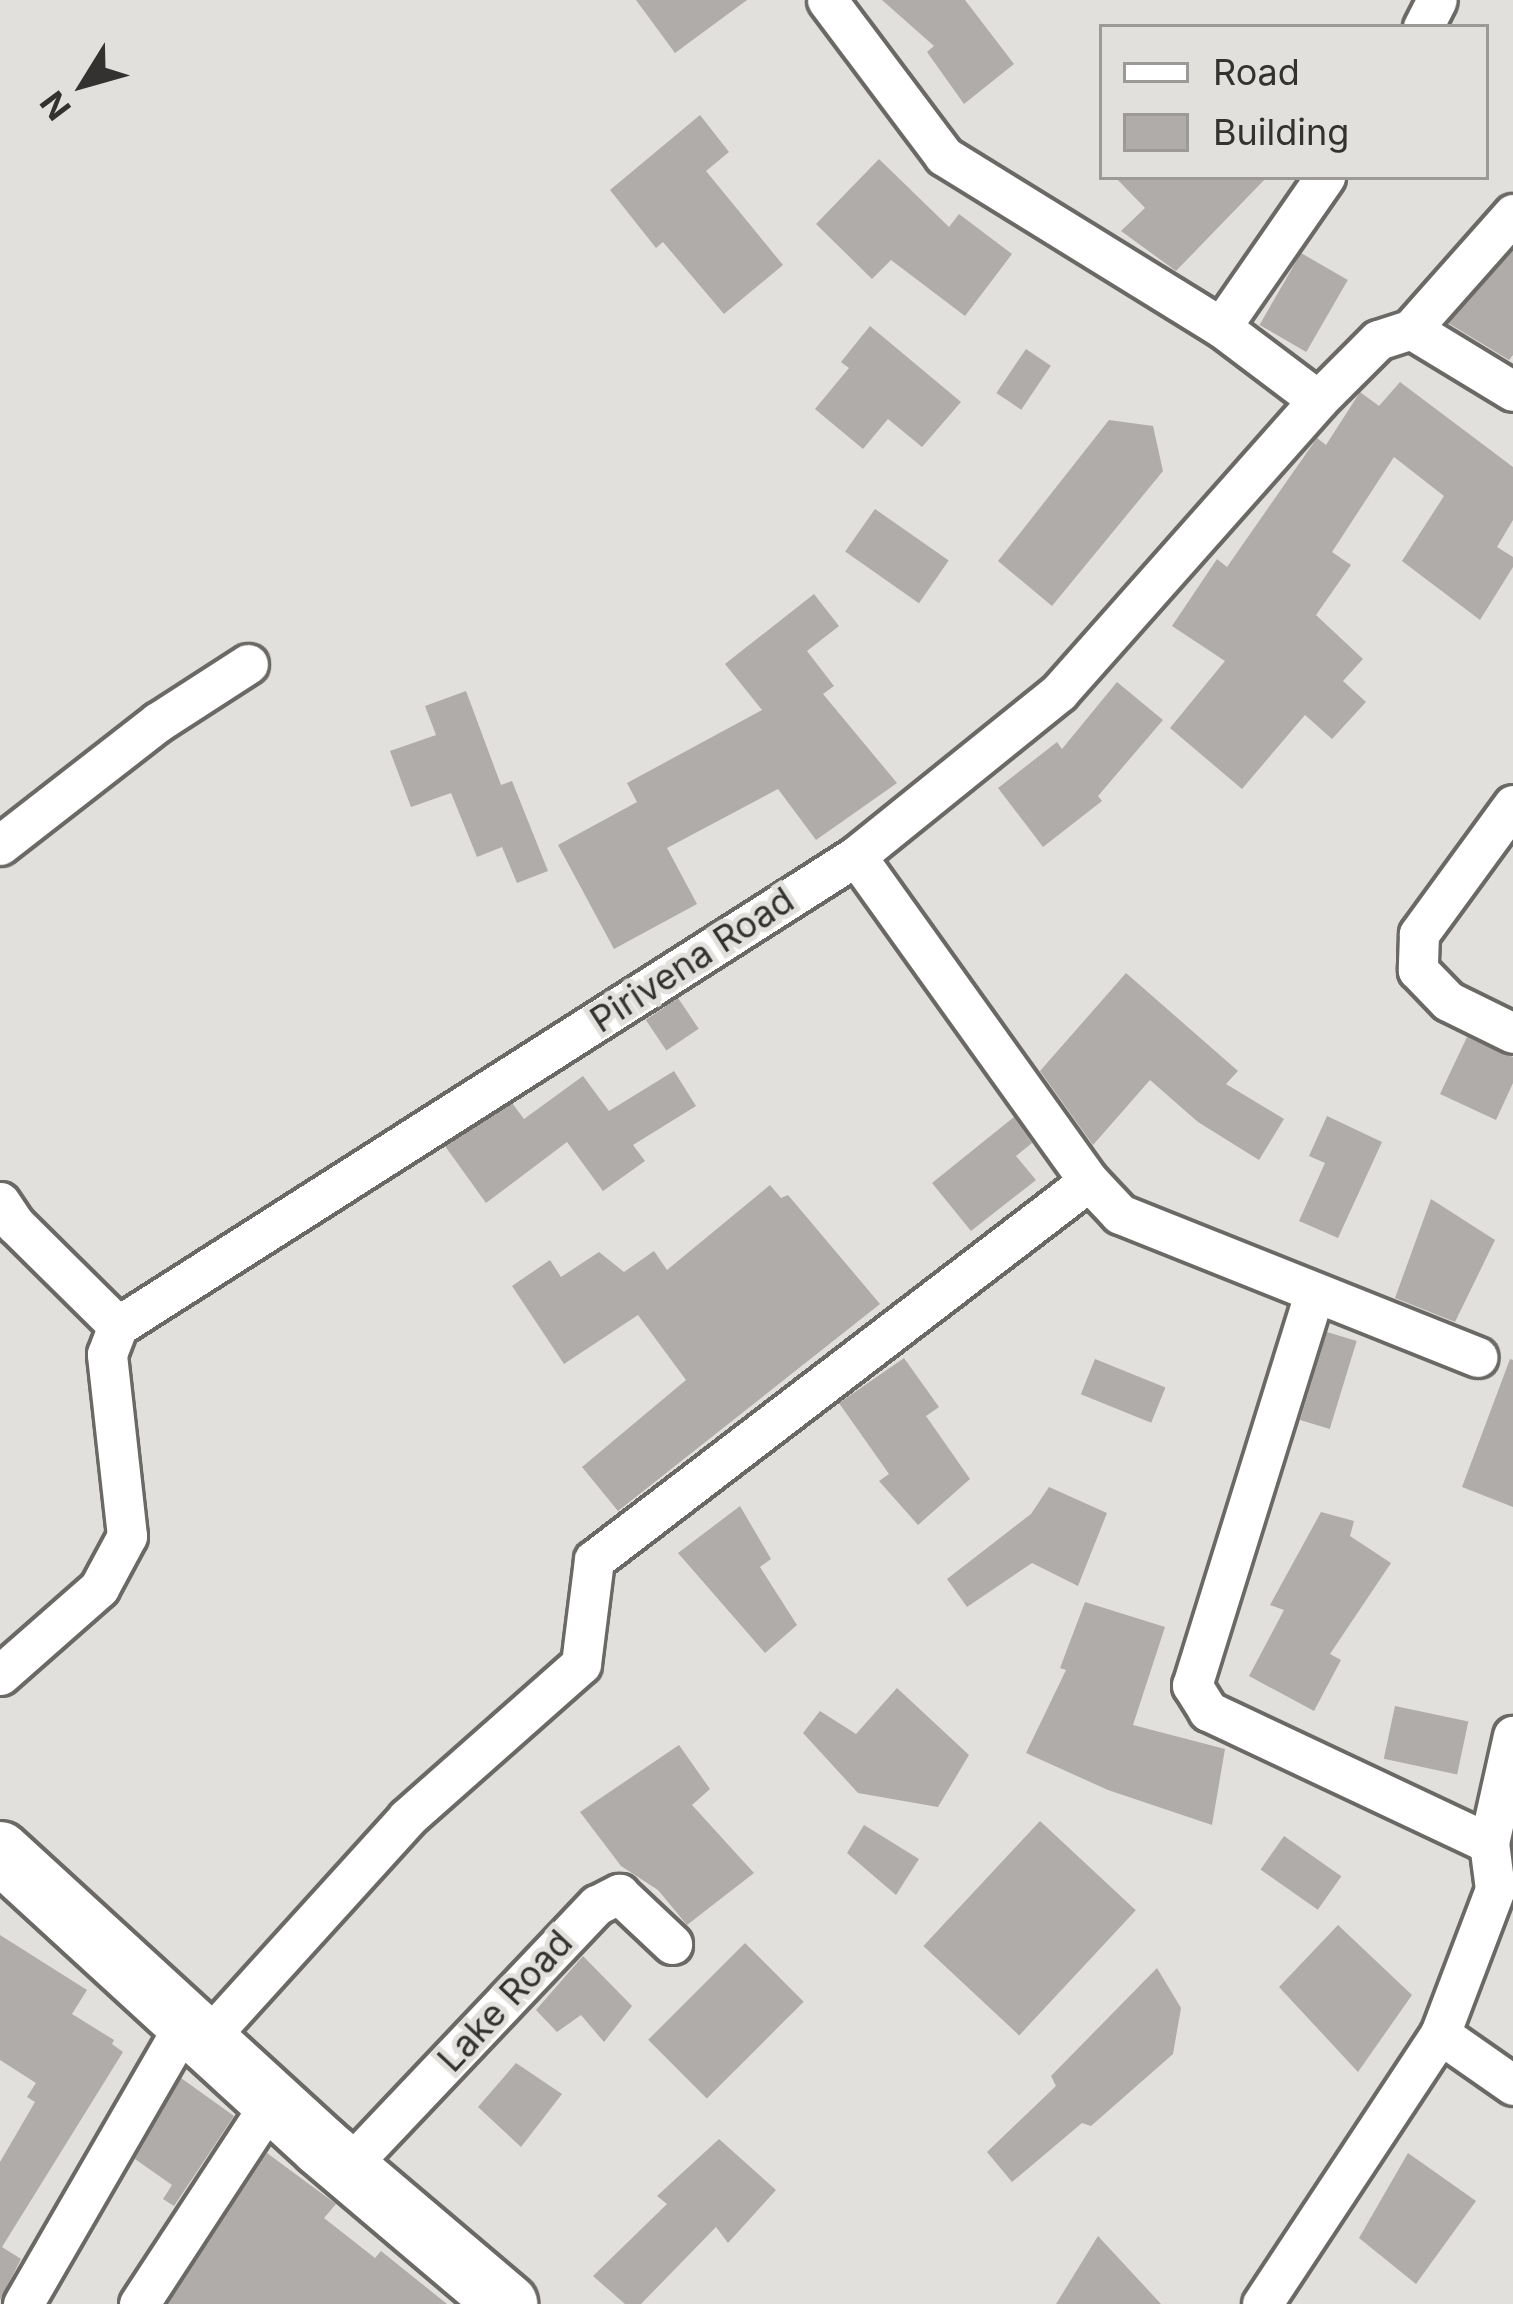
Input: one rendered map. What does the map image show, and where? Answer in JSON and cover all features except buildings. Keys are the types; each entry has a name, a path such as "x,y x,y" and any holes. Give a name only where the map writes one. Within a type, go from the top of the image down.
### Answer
{"main road":[{"path":"0,1852 272,2101 503,2303"}],"street":[{"path":"827,0 944,156 1221,327 1318,400"},
{"path":"1221,327 1323,180"},
{"name":"Pirivena Road","path":"118,1326 856,856 1059,692 1318,400 1378,340 1412,329 1513,214"},
{"path":"1412,329 1513,391"},
{"path":"0,845 158,722 248,664"},
{"path":"1513,805 1419,934 1418,970 1448,1001 1513,1034"},
{"path":"856,856 1089,1180 1120,1214 1477,1357"},
{"path":"22,2304 196,2031 407,1818 581,1664 594,1560 1089,1180"},
{"path":"0,1202 15,1224 118,1326 106,1354 127,1536 99,1588 0,1675"},
{"path":"1314,1294 1192,1684 1208,1711 1489,1843"},
{"path":"1262,2304 1440,2034 1495,1889 1489,1843 1513,1736"},
{"name":"Lake Road","path":"347,2168 597,1905 619,1894 672,1944"},
{"path":"1440,2034 1513,2085"},
{"path":"139,2304 272,2101"}]}
